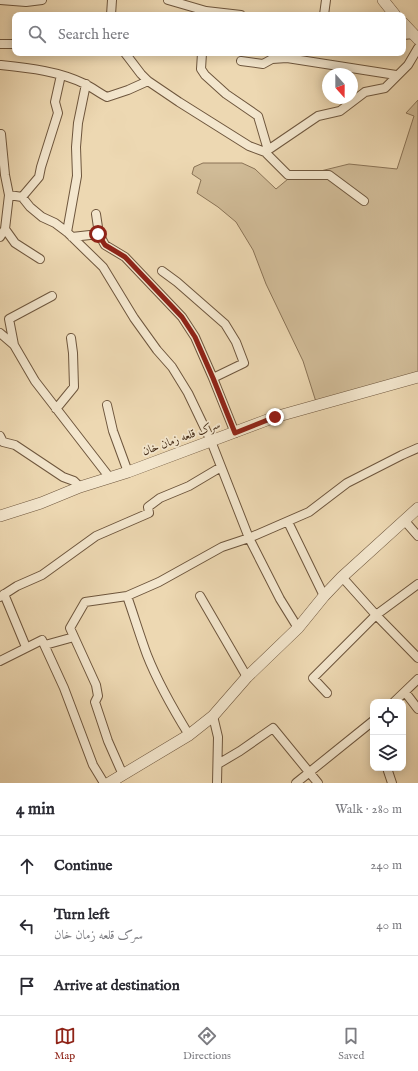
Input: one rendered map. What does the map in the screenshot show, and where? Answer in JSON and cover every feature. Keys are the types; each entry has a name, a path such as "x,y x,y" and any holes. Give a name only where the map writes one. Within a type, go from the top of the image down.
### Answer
{"street":[{"path":"0,0 26,2 42,0"},
{"path":"111,12 112,0"},
{"path":"168,0 206,11 215,12"},
{"path":"324,12 326,0"},
{"path":"383,0 393,12"},
{"path":"406,27 412,36"},
{"path":"0,44 12,44"},
{"path":"127,56 140,74 148,81 249,146 267,151 318,116 340,111 365,92 385,88 396,75 408,65 418,48"},
{"path":"202,56 202,69 205,75 226,94 258,116 267,151 288,175 329,175 364,201"},
{"path":"241,61 263,64 272,59 287,58 396,75"},
{"path":"0,65 33,69 61,75 86,84 107,97 148,81"},
{"path":"22,197 40,177 41,167 58,114 55,102 61,75"},
{"path":"70,234 77,176 76,147 78,123 86,84"},
{"path":"0,237 5,230 9,194 5,175 1,134"},
{"path":"9,194 22,197 42,217 55,223 70,234 103,267 121,298 157,350 172,367 188,393 211,441 249,538 280,599 298,628"},
{"path":"96,214 98,234 105,245 125,257 182,317 195,337 235,433"},
{"path":"5,230 15,243 40,259"},
{"path":"70,234 98,234"},
{"path":"162,271 216,315 225,324 236,342 244,363 213,378"},
{"path":"14,345 9,319 52,296"},
{"path":"0,333 14,345 35,381 110,478"},
{"path":"56,409 74,387 71,338"},
{"name":"سرک قلعه زمان خان","path":"0,514 41,503 80,487 128,472 275,417 418,377"},
{"path":"107,405 113,431 128,472"},
{"path":"1,441 15,445 63,477 74,481 80,487"},
{"path":"123,775 108,742 95,702 98,696 96,685 70,628 85,602 127,596 159,582 222,547 249,538 309,512 347,483 402,454 418,448"},
{"path":"26,647 2,596 17,586 42,574 96,536 149,513 148,506 160,498 189,486 221,467"},
{"path":"109,783 189,735 213,716 247,677 298,628 324,596 342,577 418,508"},
{"path":"404,520 418,536"},
{"path":"288,522 324,596"},
{"path":"342,577 376,615 418,658"},
{"path":"327,693 313,678 376,615 418,584"},
{"path":"127,596 147,655 159,683 189,735"},
{"path":"200,596 247,677"},
{"path":"45,645 74,637"},
{"path":"0,661 42,640 64,688 93,764 104,783"},
{"path":"397,699 418,679"},
{"path":"405,692 418,709"},
{"path":"213,716 218,737 217,783"},
{"path":"296,783 370,723"},
{"path":"218,764 240,751 272,728 318,783"},
{"path":"388,771 392,783"}],"shaded area":[{"path":"418,100 418,377 317,405 303,361 266,284 253,250 236,222 218,207 197,193 201,180 192,174 194,167 203,163 242,163 255,169 276,189 288,179 349,164 397,169 414,116 406,113"}],"route":[{"path":"98,234 105,245 125,257 145,280 182,317 195,337 235,433 275,417"}]}
